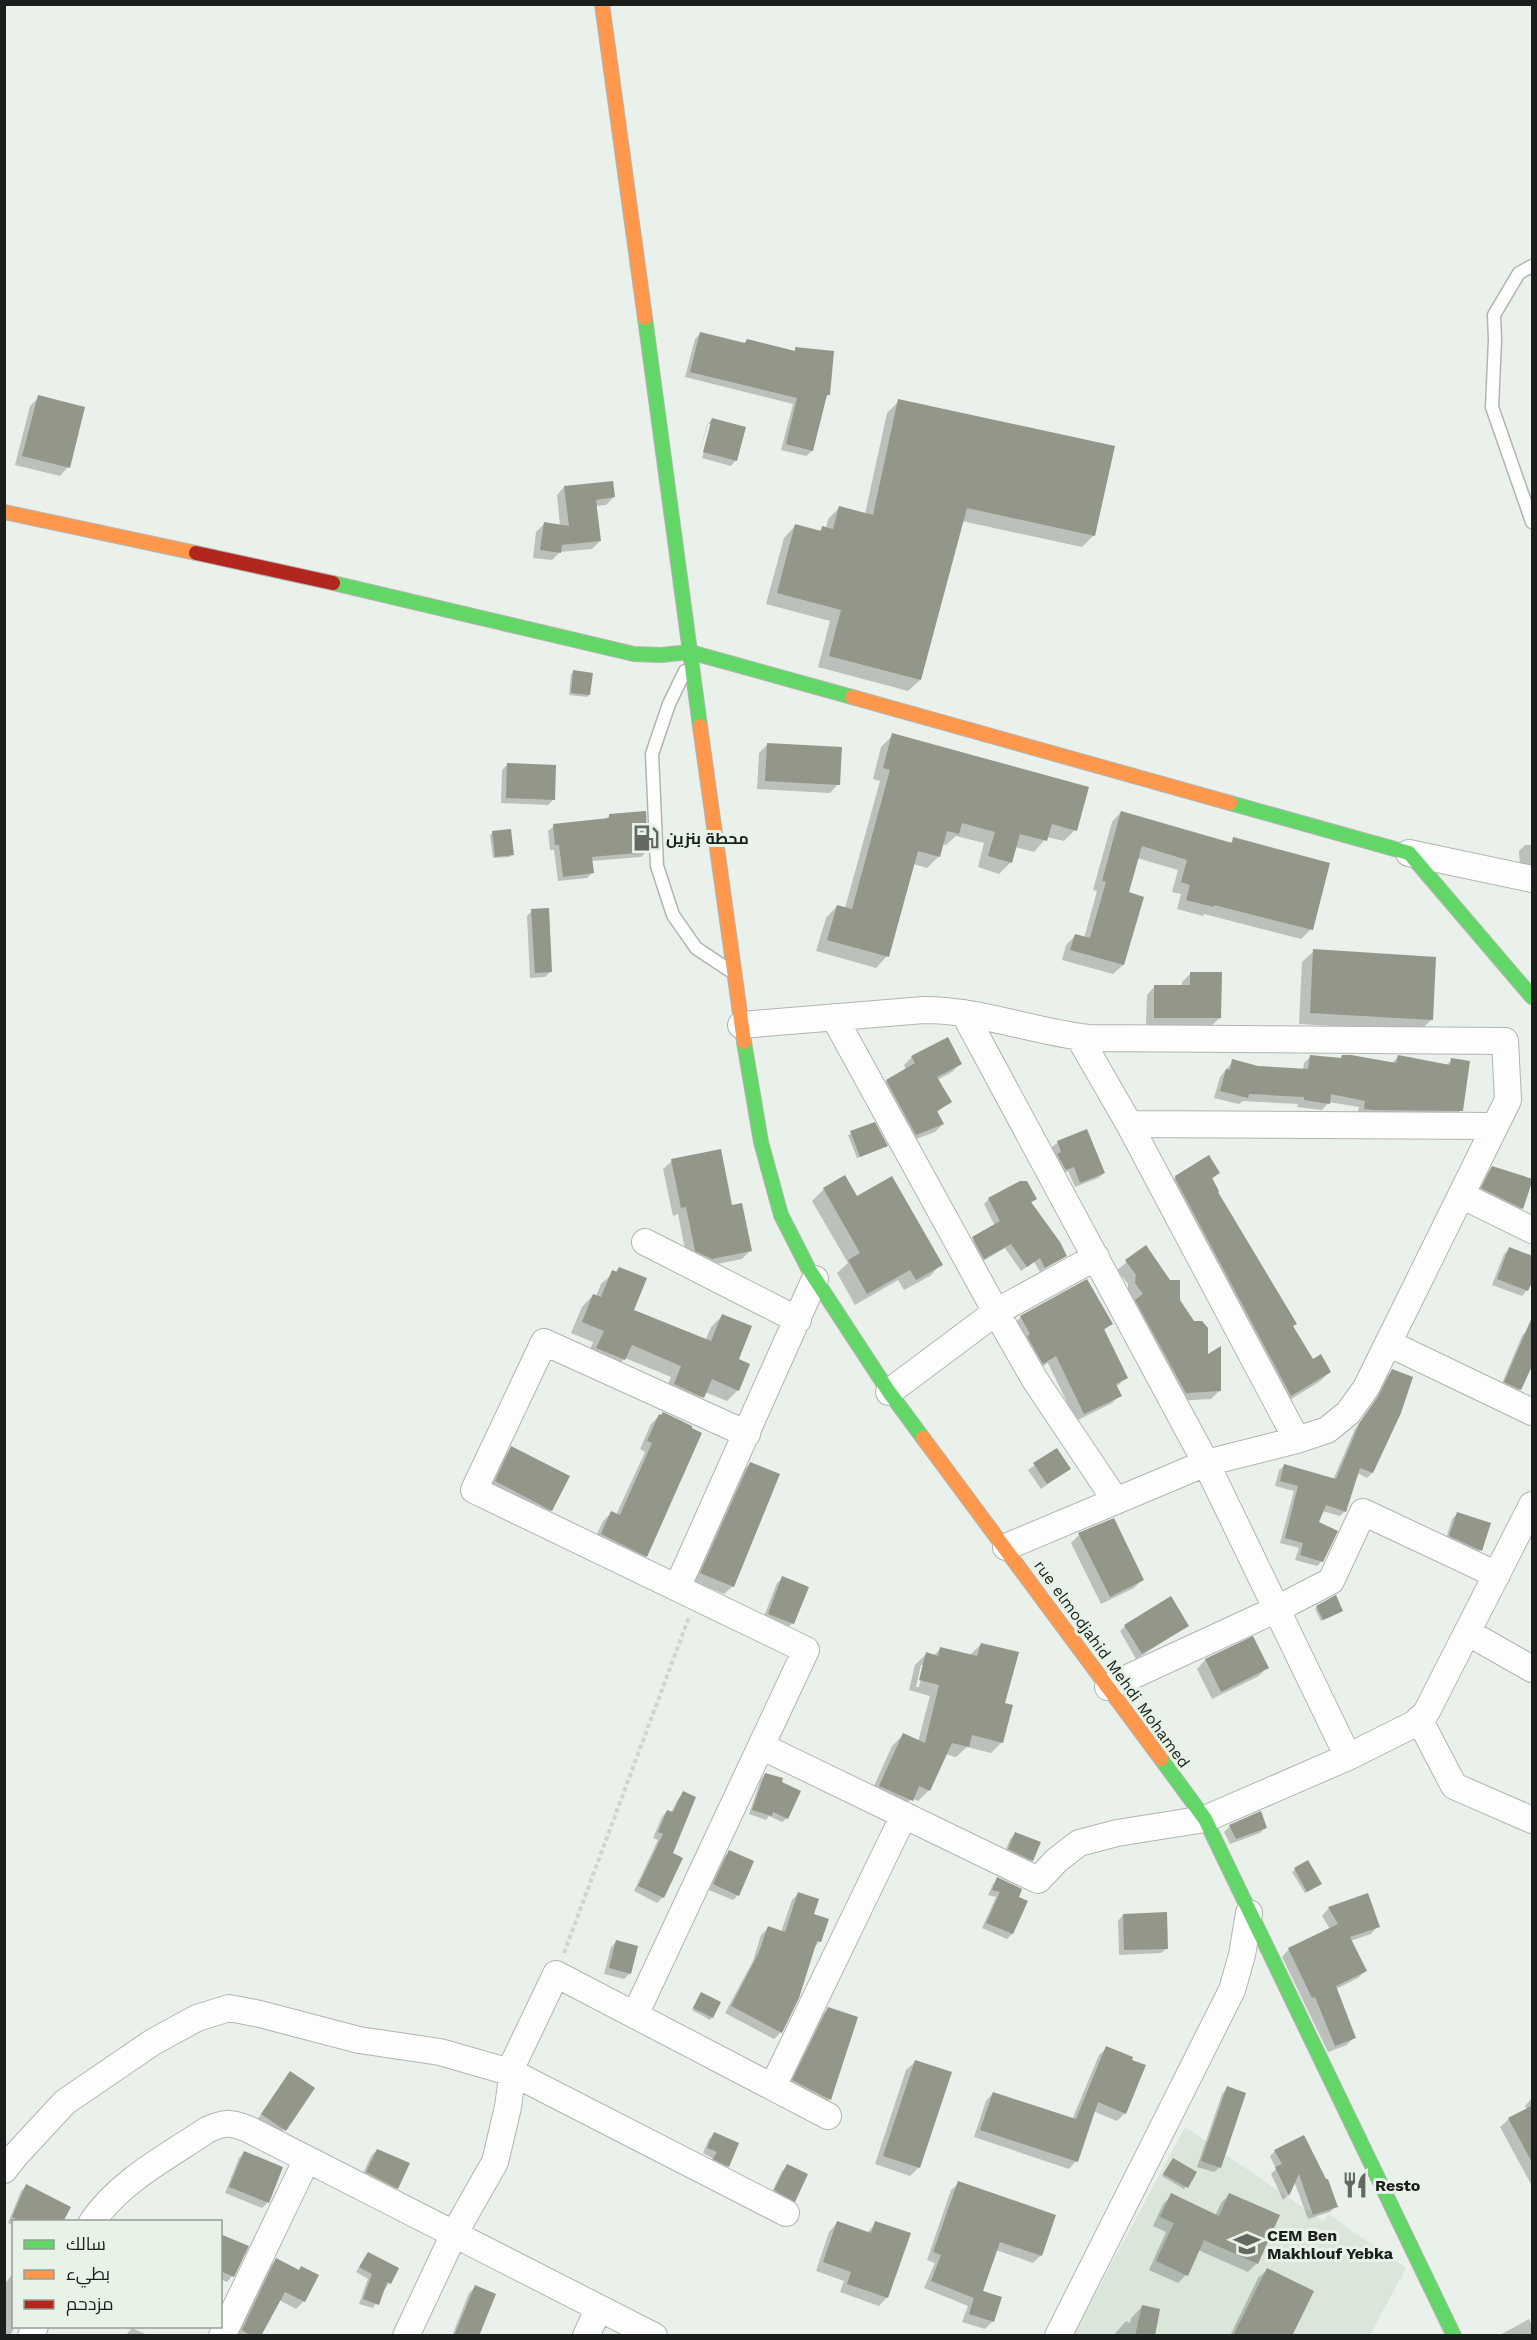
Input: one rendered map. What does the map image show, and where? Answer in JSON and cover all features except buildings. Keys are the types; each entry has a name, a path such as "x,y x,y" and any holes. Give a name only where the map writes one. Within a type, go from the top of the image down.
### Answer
{"main road":[{"name":"rue elmodjahid Mehdi Mohamed","path":"602,4 741,1025 761,1142 781,1215 815,1280 889,1392 1006,1547 1205,1820 1454,2336"},
{"path":"4,512 316,579 634,654 691,656 1409,853 1533,997"}],"street":[{"path":"1409,853 1533,879"},
{"path":"741,1025 924,1010 950,1010 1065,1036 1079,1037 1505,1041 1508,1100 1366,1388 1348,1413 1327,1430 1206,1463 1006,1547"},
{"path":"964,1012 1206,1463 1348,1757"},
{"path":"834,1017 1035,1380 1116,1501"},
{"path":"1079,1037 1129,1125 1297,1440"},
{"path":"1129,1125 1496,1126"},
{"path":"1461,1195 1533,1230"},
{"path":"645,1242 798,1320"},
{"path":"889,1392 996,1312 1096,1257"},
{"path":"687,1593 747,1434 815,1280"},
{"path":"635,2014 806,1650 474,1490 544,1342 747,1434"},
{"path":"1388,1343 1533,1412"},
{"path":"761,1746 1038,1880 1057,1860 1079,1843 1117,1833 1205,1820 1348,1757 1419,1719 1426,1713 1533,1505"},
{"path":"1108,1687 1277,1609 1330,1581 1363,1512 1497,1575"},
{"path":"1467,1632 1533,1669"},
{"path":"1419,1719 1454,1786 1533,1820"},
{"path":"773,2086 904,1815"},
{"path":"1058,2336 1232,1990 1242,1955 1249,1913"},
{"path":"406,2336 454,2234 495,2162 508,2107 514,2062 556,1974 828,2116"},
{"path":"4,2170 65,2102 153,2042 197,2018 229,2008 359,2040 440,2052 513,2073 786,2213"},
{"path":"93,2220 101,2208 125,2186 207,2130 222,2123 236,2124 654,2336"},
{"path":"222,2336 307,2159"},
{"path":"586,2336 599,2308"}],"lane":[{"path":"1533,266 1520,273 1494,315 1492,407 1533,522"},
{"path":"691,656 669,704 652,753 657,866 673,915 696,948 734,973"}],"path":[{"path":"556,1974 687,1593"}],"shaded area":[{"name":"CEM Ben Makhlouf Yebka","path":"1185,2127 1323,2221 1328,2214 1406,2268 1370,2335 1073,2336"}],"traffic: fast":[{"path":"645,318 700,726"},
{"path":"333,583 634,654 661,655 690,652 852,697"},
{"path":"1230,803 1409,853 1532,997"},
{"path":"744,1042 761,1142 781,1215 808,1268 889,1392 923,1438"},
{"path":"1161,1759 1205,1819 1454,2336"}],"traffic: slow":[{"path":"602,4 645,318"},
{"path":"4,512 196,553"},
{"path":"852,697 1230,803"},
{"path":"700,726 744,1042"},
{"path":"923,1438 1161,1759"}],"traffic: jam":[{"path":"196,553 333,583"}],"place":[{"name":"محطة بنزين","path":"646,838"},
{"name":"Resto","path":"1355,2185"},
{"name":"CEM Ben Makhlouf Yebka","path":"1247,2244"}]}
